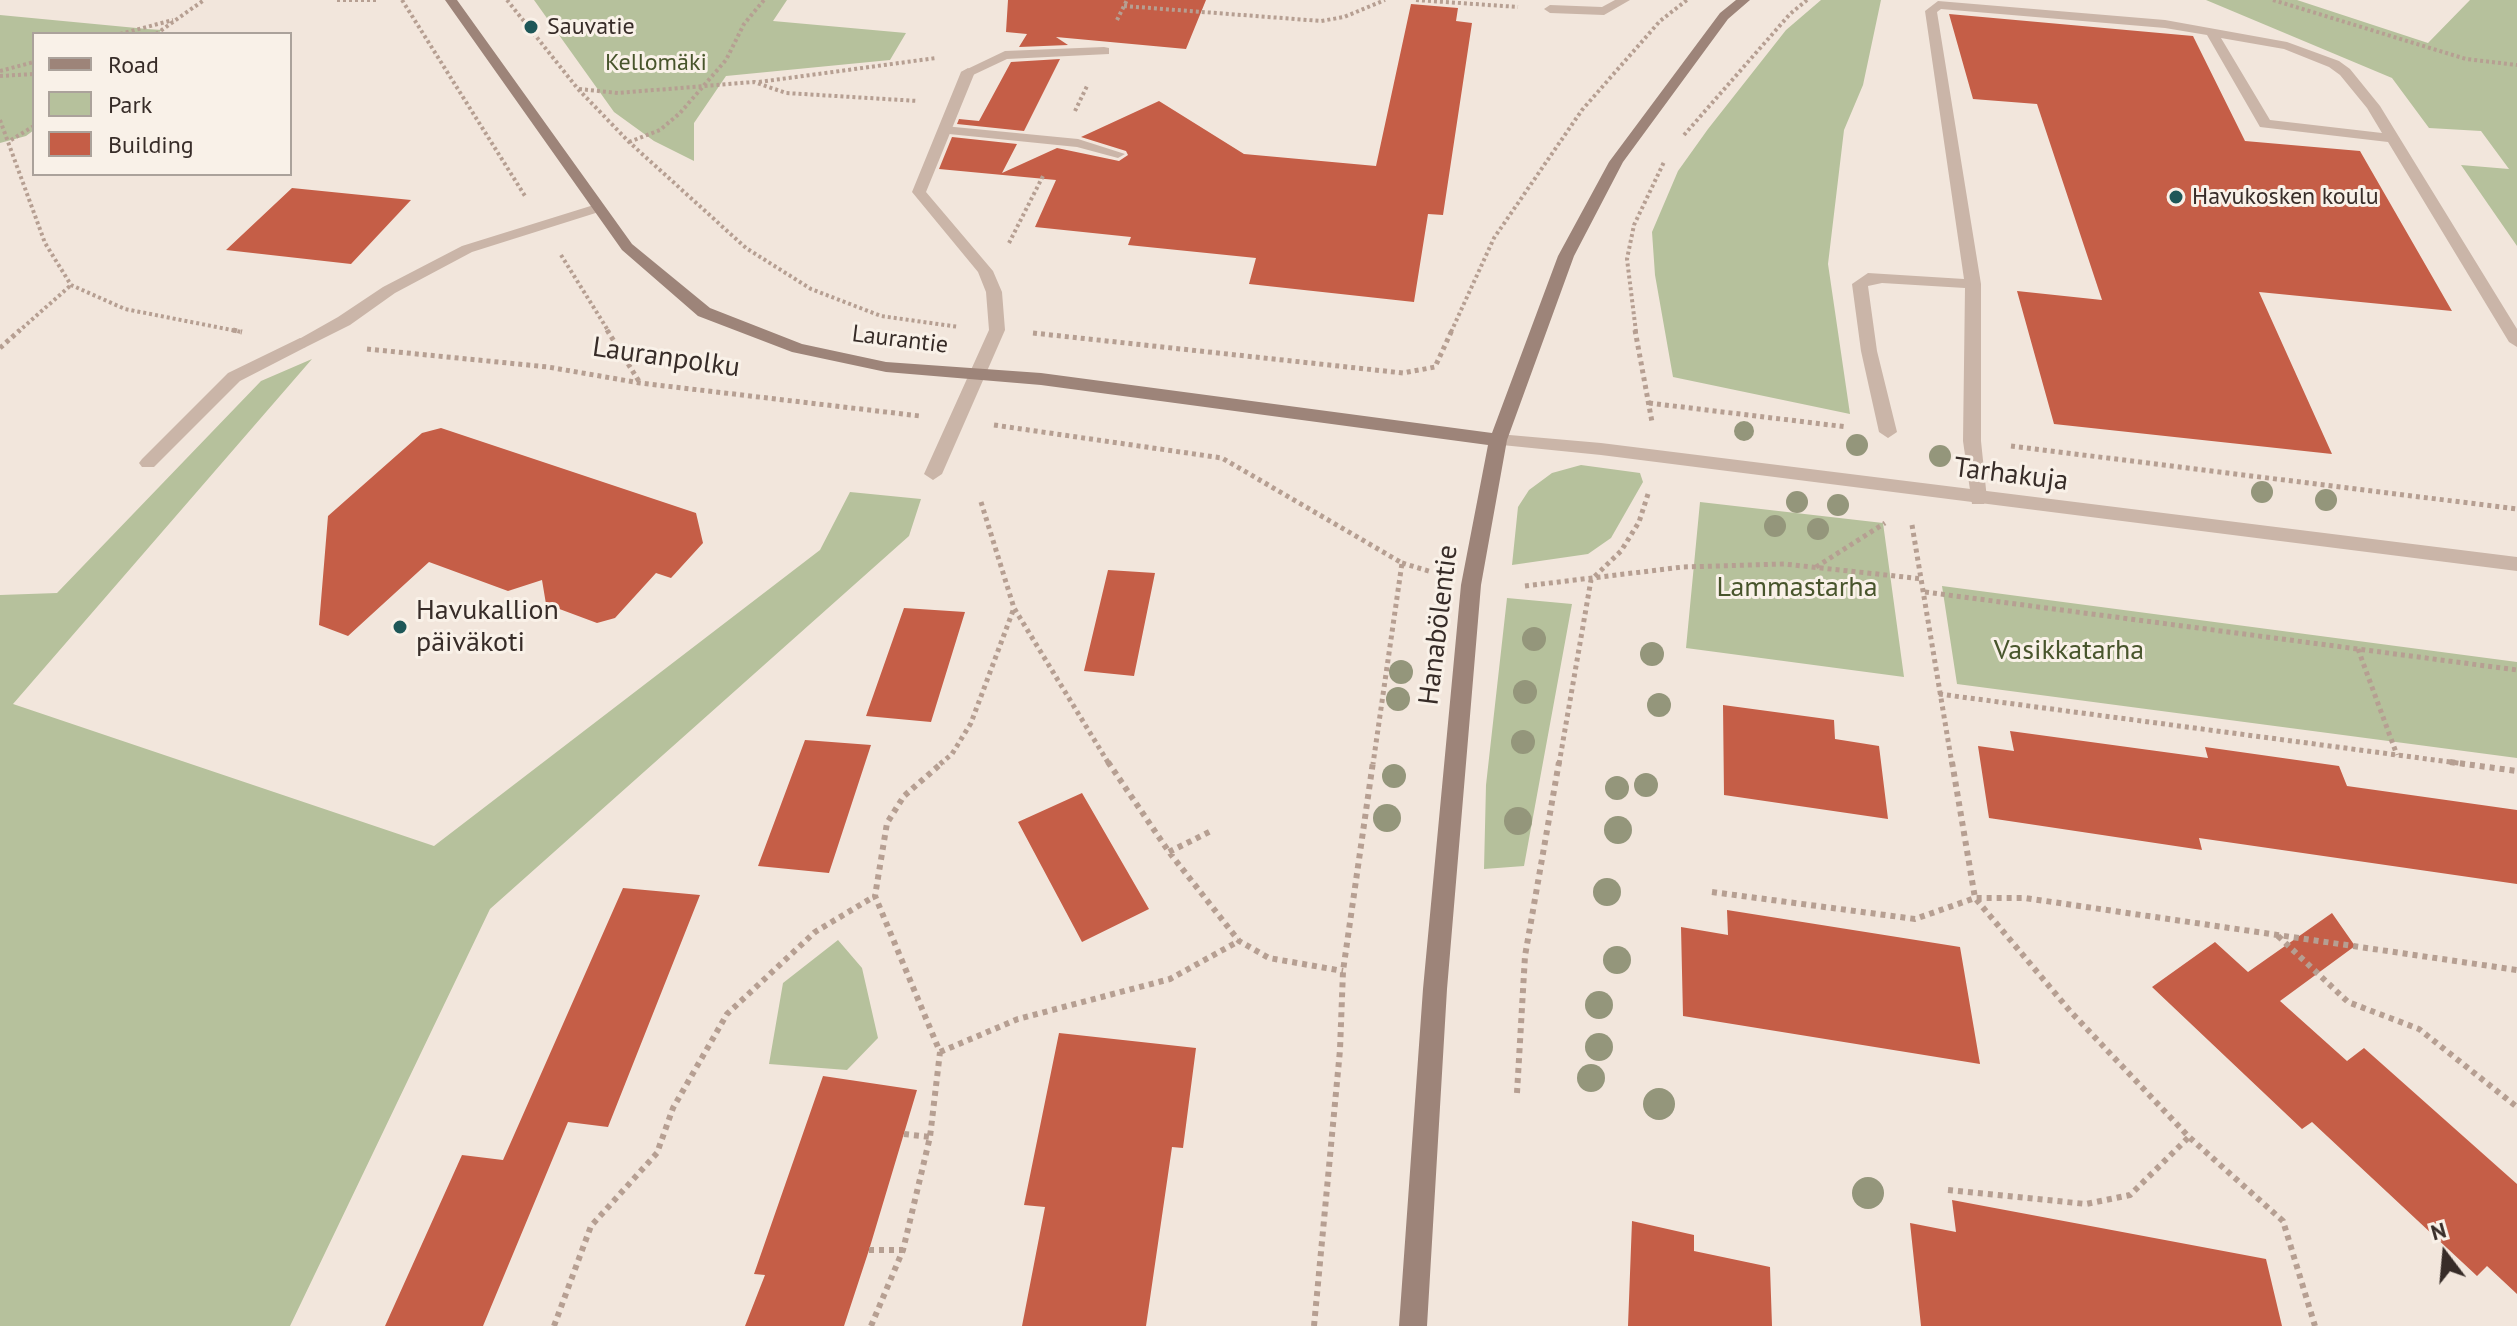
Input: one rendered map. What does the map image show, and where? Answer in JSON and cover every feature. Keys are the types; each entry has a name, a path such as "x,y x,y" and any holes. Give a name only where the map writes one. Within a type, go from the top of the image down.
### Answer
{"main road":[{"name":"Laurantie","path":"451,0 627,247 704,312 798,348 886,367 979,372 1498,440"},
{"name":"Hanabölentie","path":"1413,1326 1435,989 1465,645 1471,585 1498,440 1566,256 1616,162 1681,70 1724,16 1744,0"}],"street":[{"path":"1550,9 1604,11 1624,0"},
{"path":"1978,499 1972,441 1973,284 1933,8 1938,5 2165,24 2287,46 2334,64 2345,72 2373,106 2517,342"},
{"path":"2212,33 2265,124 2392,138"},
{"path":"933,474 997,330 994,292 985,271 919,192 944,130 968,72 1005,55 1104,51"},
{"path":"944,130 1078,143 1118,154"},
{"path":"148,463 234,377 344,321 389,290 467,249 541,223 597,208"},
{"path":"1888,432 1869,351 1860,284 1868,278 1882,278 1973,284"},
{"name":"Tarhakuja","path":"1498,440 1601,449 1728,467 1907,499 1978,499 2517,564"}],"path":[{"path":"159,32 204,0"},
{"path":"337,0 379,0"},
{"path":"402,0 640,383"},
{"path":"507,0 578,89 629,142 746,248 811,289 881,316 1403,373 1435,367 1494,238 1582,110 1660,21 1687,0"},
{"path":"629,142 660,130 680,113 726,60 744,24 764,0"},
{"path":"1124,6 1321,21 1344,17 1385,0"},
{"path":"1416,0 1550,9"},
{"path":"1674,145 1790,14 1807,0"},
{"path":"2273,0 2466,59 2517,65"},
{"path":"127,32 176,19"},
{"path":"578,89 618,93 754,82 929,59 1005,55"},
{"path":"0,73 32,63"},
{"path":"0,73 32,74"},
{"path":"754,82 786,93 956,104"},
{"path":"0,120 10,140 45,243 71,285 0,348"},
{"path":"10,140 32,127"},
{"path":"1654,435 1630,300 1627,259 1634,225 1667,157"},
{"name":"Lauranpolku","path":"71,285 125,309 300,343 548,367 640,383 1024,428 1222,458 1402,563 1432,572"},
{"path":"1649,403 1888,432"},
{"path":"1972,441 2517,509"},
{"path":"1517,1093 1525,956 1591,580 1621,551 1639,522 1651,485"},
{"path":"1815,567 1907,499 1975,898 2070,1011 2189,1137 2283,1221 2315,1326"},
{"path":"981,502 1014,608 1083,725 1169,852 1239,941 1269,958 1343,971"},
{"path":"1314,1326 1340,1050 1343,971 1402,563"},
{"path":"1525,586 1683,567 1784,564 1923,579"},
{"path":"1925,592 2517,670"},
{"path":"871,1326 903,1250 930,1137 940,1052 875,896 887,823 904,796 952,754 971,723 1014,608"},
{"path":"2358,649 2397,755"},
{"path":"1939,694 2517,771"},
{"path":"1169,852 1213,830"},
{"path":"1712,892 1915,919 1975,898 2025,898 2517,970"},
{"path":"554,1326 591,1226 657,1153 673,1108 727,1014 815,932 875,896"},
{"path":"2277,935 2348,1002 2419,1029 2517,1107"},
{"path":"940,1052 1018,1019 1170,979 1239,941"},
{"path":"904,1134 930,1137"},
{"path":"1948,1190 2086,1204 2130,1195 2189,1137"},
{"path":"869,1250 903,1250"}],"green space":[{"name":"Kellomäki","path":"534,0 787,0 773,21 906,33 890,60 726,76 694,123 694,161 654,141 614,112"},
{"path":"1821,0 1881,0 1863,85 1844,130 1828,264 1850,414 1673,377 1655,275 1652,232 1678,171 1786,30"},
{"path":"2206,0 2297,0 2428,43 2470,0 2517,0 2517,246 2461,165 2509,169 2481,131 2429,128 2392,78"},
{"path":"0,15 162,30 32,32 32,132 0,143"},
{"path":"312,359 13,704 434,846 820,550 850,492 921,499 909,536 490,909 290,1326 0,1326 0,595 57,593 261,381"},
{"path":"1581,465 1640,473 1643,482 1611,538 1588,554 1512,565 1518,507 1529,490 1552,473"},
{"name":"Lammastarha","path":"1700,502 1883,523 1904,677 1686,648"},
{"name":"Vasikkatarha","path":"1942,586 2517,662 2517,758 1957,684"},
{"path":"1507,598 1572,604 1524,866 1484,869 1486,785"},
{"path":"838,940 862,968 878,1038 847,1070 769,1064 783,983"}],"building":[{"path":"1008,0 1206,0 1186,49 1056,37 1068,45 1019,47 1027,34 1006,32"},
{"path":"1411,4 1458,8 1456,21 1472,23 1443,215 1428,214 1414,302 1249,284 1256,258 1128,245 1131,237 1035,227 1056,180 939,169 952,137 1017,144 1002,173 1057,148 1119,161 1128,155 1126,151 1081,137 1159,101 1244,154 1376,166"},
{"path":"1949,14 2193,36 2245,141 2360,151 2452,311 2259,292 2332,454 2054,424 2017,291 2102,300 2037,104 1973,99"},
{"path":"1060,59 1024,131 957,124 959,119 979,121 1011,62"},
{"path":"292,188 411,200 351,264 226,250"},
{"path":"441,428 696,513 703,543 671,578 656,573 615,618 597,623 546,604 542,580 508,591 429,562 348,636 319,625 328,516 422,433"},
{"path":"1108,570 1155,573 1134,676 1084,671"},
{"path":"904,608 965,612 931,722 866,716"},
{"path":"1723,705 1834,720 1835,739 1879,746 1888,819 1724,795"},
{"path":"2010,731 2208,758 2205,747 2339,766 2347,786 2517,810 2517,884 2199,838 2202,850 1989,818 1978,746 2014,751"},
{"path":"805,740 871,745 829,873 758,866"},
{"path":"1082,793 1149,909 1082,942 1018,822"},
{"path":"623,888 700,895 608,1127 568,1122 483,1326 385,1326 462,1155 503,1160"},
{"path":"1727,910 1960,947 1980,1064 1683,1016 1681,927 1728,935"},
{"path":"2332,913 2355,946 2280,1001 2347,1061 2364,1048 2517,1184 2517,1294 2487,1266 2477,1276 2312,1122 2302,1129 2152,987 2215,942 2248,972"},
{"path":"1059,1033 1196,1048 1183,1148 1172,1147 1146,1326 1022,1326 1045,1207 1024,1205"},
{"path":"823,1076 917,1090 869,1250 844,1326 745,1326 765,1275 754,1274"},
{"path":"1952,1200 2266,1259 2282,1326 1921,1326 1910,1223 1956,1232"},
{"path":"1632,1221 1694,1235 1694,1251 1770,1267 1772,1326 1628,1326"}],"place":[{"name":"Sauvatie","path":"531,27"},
{"name":"Havukosken koulu","path":"2176,197"},
{"name":"Havukallion päiväkoti","path":"400,627"}]}
